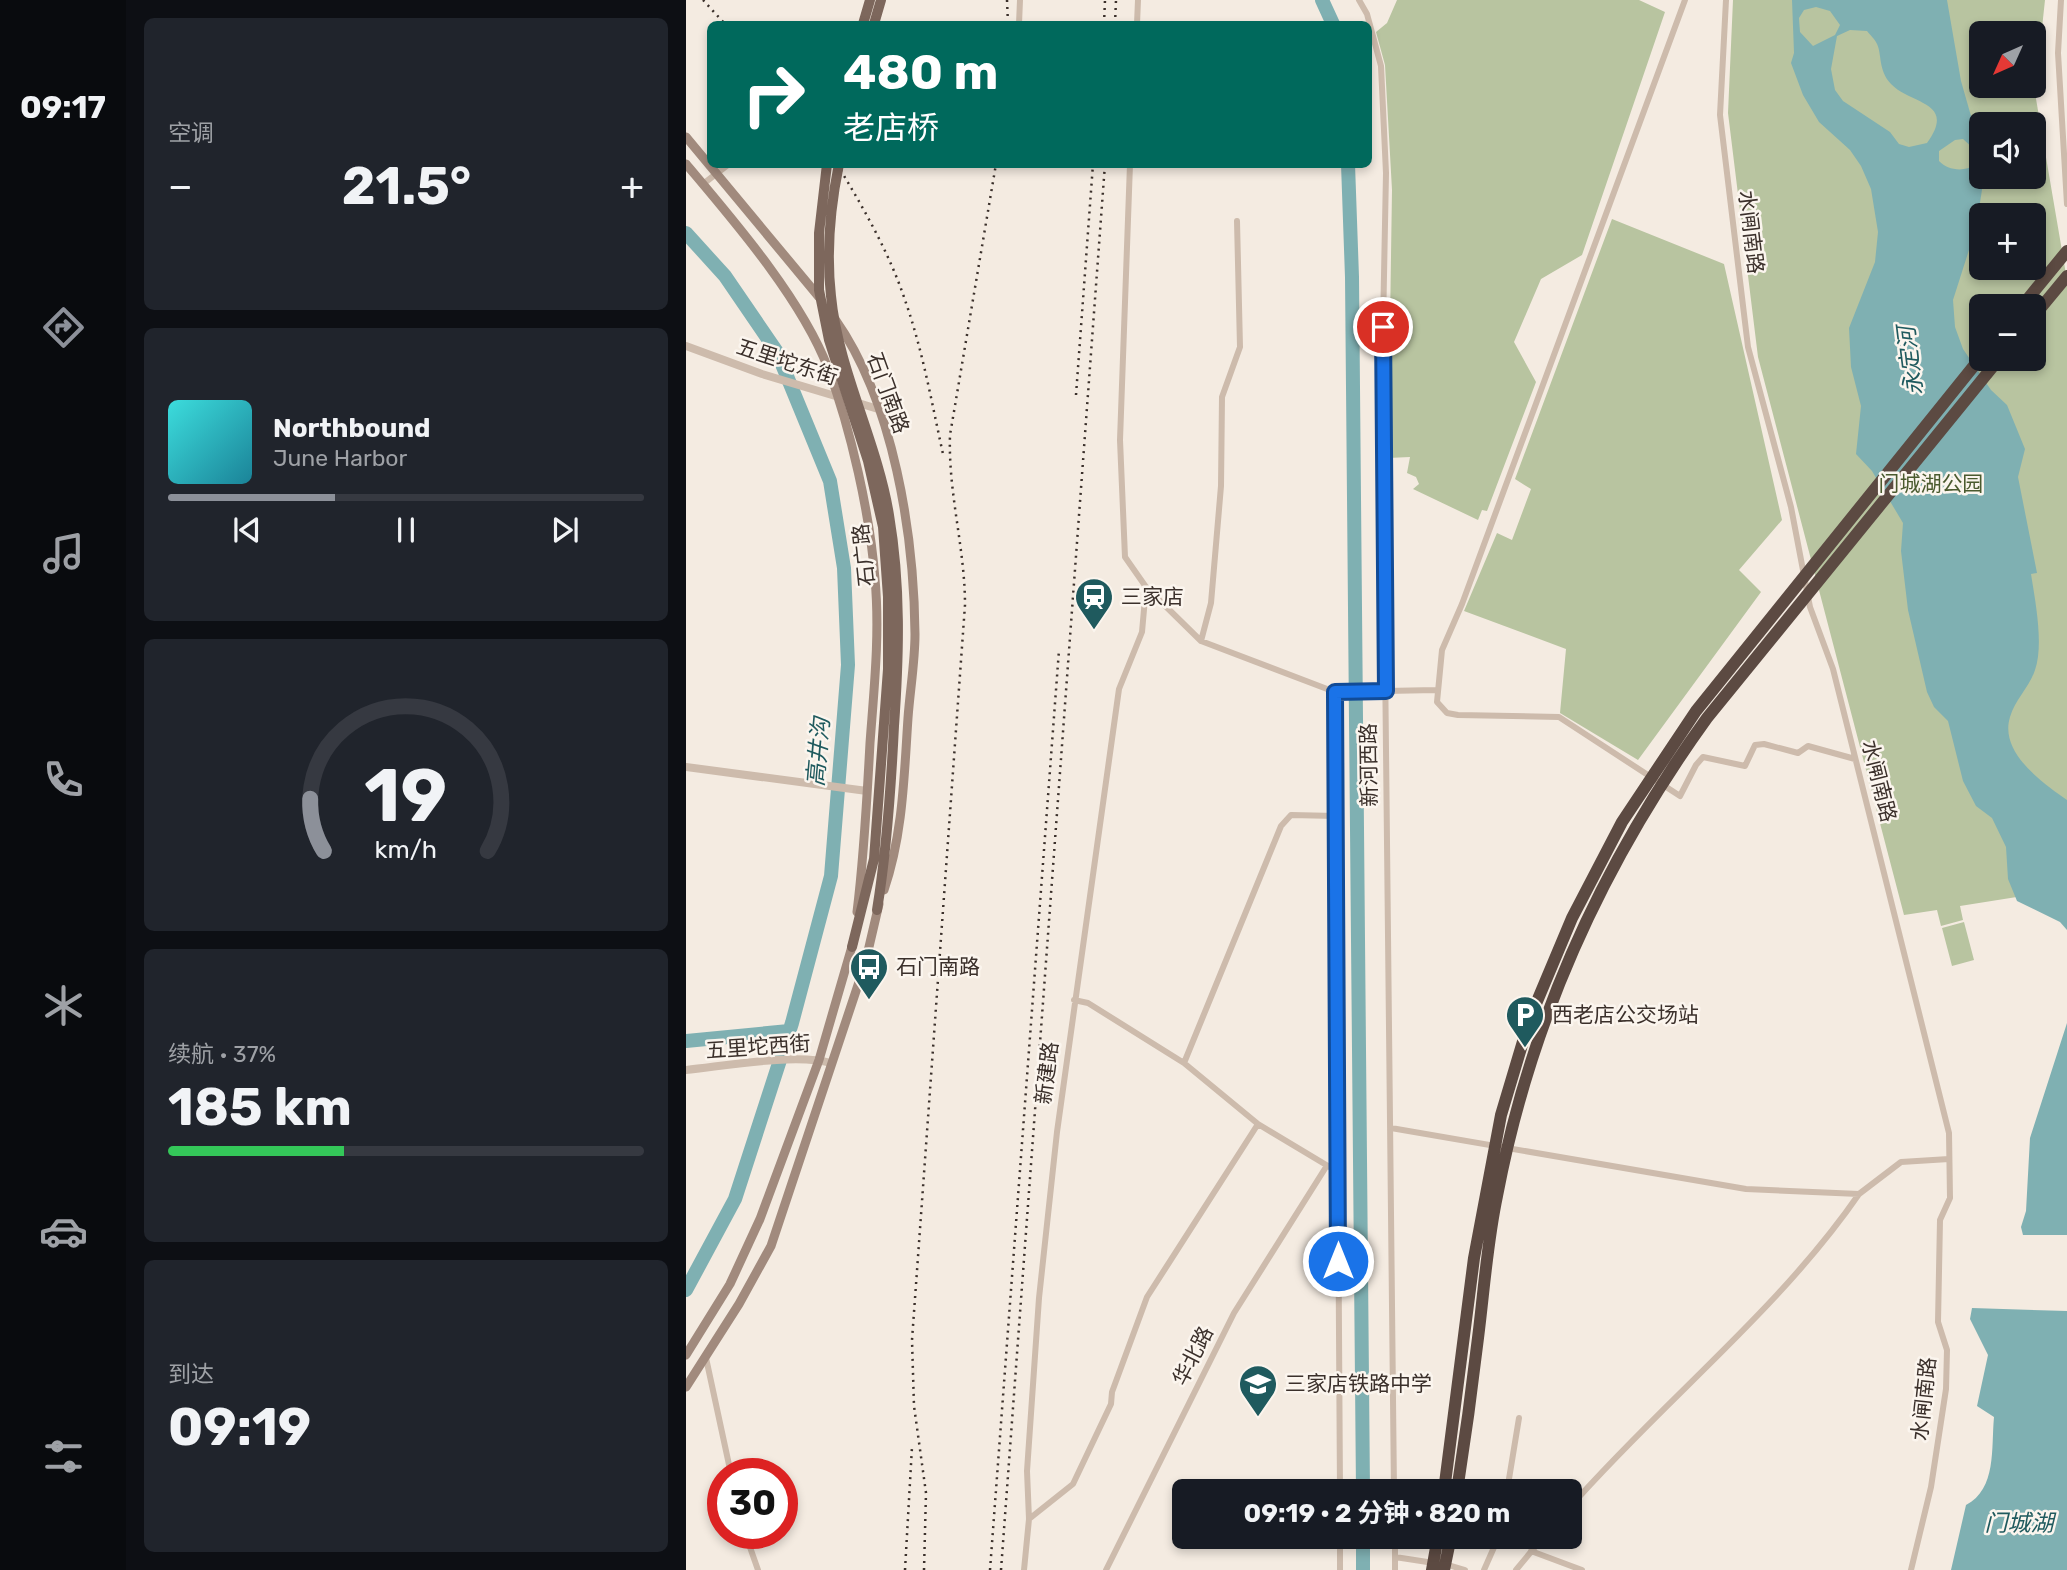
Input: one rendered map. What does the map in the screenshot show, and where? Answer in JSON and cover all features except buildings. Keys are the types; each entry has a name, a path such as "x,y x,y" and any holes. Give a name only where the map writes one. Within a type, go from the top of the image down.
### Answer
{"highway":[{"path":"2032,294 2067,251"},
{"path":"2046,301 2067,276"},
{"path":"1446,1479 1474,1258 1501,1115 1530,1018 1572,918 1622,822 1696,710 1970,371"},
{"path":"1459,1479 1497,1196 1527,1071 1584,923 1609,873 1671,768 1707,718 1989,371"},
{"path":"1432,1570 1436,1549"},
{"path":"1444,1570 1448,1549"}],"main road":[{"path":"864,21 870,0"},
{"path":"875,21 881,0"},
{"name":"石门南路","path":"686,136 707,162"},
{"path":"686,164 762,259 803,319 827,367 863,496 876,579 876,636 863,861 852,947 819,1059 760,1219 730,1284 686,1355"},
{"name":"石门南路","path":"686,1387 706,1358 771,1246 865,964 877,910 894,859 901,817 915,635 908,534 898,480 878,409 848,337 806,277 712,168"},
{"name":"石广路","path":"827,168 819,233 819,290 829,340 868,461 883,527 888,597 888,669 874,859 852,947"},
{"name":"石广路","path":"838,168 828,246 831,298 844,356 882,477 898,581 900,635 887,845 877,910"}],"street":[{"path":"1019,21 1020,0"},
{"path":"1137,21 1138,0"},
{"name":"新河西路","path":"1359,0 1369,21"},
{"path":"1685,0 1462,604 1441,650 1437,702 1447,713 1559,718 1680,796 1703,757 1745,766 1755,745 1764,744 1798,753 1808,746 1855,759"},
{"name":"水闸南路","path":"1726,0 1720,115 1748,347 1791,507 1810,607 1833,669 1949,1133 1950,1198 1941,1220 1938,1322 1947,1350 1946,1389 1931,1487 1911,1570"},
{"path":"2061,0 2058,53 2067,204"},
{"name":"新河西路","path":"1372,32 1381,65 1385,173 1382,377 1394,1479"},
{"path":"703,184 723,168"},
{"path":"1130,168 1120,440 1125,557 1146,587 1201,641 1335,692 1436,690"},
{"path":"1201,641 1212,590 1221,486 1222,397 1240,346 1237,220"},
{"name":"五里坨东街","path":"686,346 762,374 878,409"},
{"name":"新建路","path":"1024,1570 1029,1519 1027,1471 1039,1298 1074,1000 1118,689 1142,632 1146,587"},
{"path":"1335,692 1340,1479"},
{"path":"686,767 867,791"},
{"path":"1184,1063 1281,826 1291,815 1336,816"},
{"path":"1074,1000 1088,1003 1184,1063 1258,1124 1338,1172"},
{"name":"五里坨西街","path":"686,1070 796,1060 819,1059 831,1063"},
{"path":"1029,1519 1073,1484 1111,1404 1112,1392 1147,1297 1258,1124"},
{"path":"1391,1128 1746,1189 1858,1194"},
{"path":"1582,1493 1613,1457 1673,1402 1816,1252 1858,1194 1901,1162 1949,1159"},
{"name":"华北路","path":"1106,1570 1234,1313 1326,1167"},
{"path":"706,1358 728,1458"},
{"path":"1509,1479 1519,1418"},
{"path":"751,1549 758,1570"},
{"path":"1340,1549 1340,1570"},
{"path":"1395,1549 1395,1570"},
{"path":"1484,1570 1493,1549"},
{"path":"1516,1570 1531,1551 1582,1570"},
{"path":"1395,1556 1465,1570"}],"green space":[{"path":"1397,0 1639,0 1665,12 1582,255 1541,279 1514,342 1536,382 1487,511 1482,510 1478,520 1413,489 1419,484 1416,477 1407,473 1410,457 1388,458 1392,190 1385,65 1376,32 1387,23"},
{"name":"门城湖公园","path":"1733,0 2045,0 2043,21 1969,21 1969,98 2036,98 2038,112 1969,112 1969,189 2046,189 2046,157 2067,280 2067,889 1960,906 1963,920 1941,926 1937,910 1904,915 1758,357 1728,113"},
{"path":"1612,219 1724,264 1782,520 1739,570 1761,592 1638,760 1560,713 1566,649 1464,611 1497,533 1512,540 1531,489 1515,479"},
{"path":"1964,922 1974,960 1952,966 1942,928"}],"water":[{"name":"永定河","path":"1792,0 1947,0 1961,81 1970,112 1969,144 1963,139 1955,140 1939,151 1939,161 1947,167 1969,168 1969,189 1982,189 1980,203 1969,203 1969,250 1953,300 1955,327 1969,358 1969,371 1978,371 1991,390 2007,405 2025,449 2018,477 2037,573 2031,574 2039,648 2035,670 2012,711 2008,730 2011,743 2025,766 2067,800 2067,930 2060,922 2017,901 2008,879 2006,847 1992,818 1976,806 1963,781 1948,721 1934,707 1927,692 1908,610 1901,551 1903,523 1872,471 1856,454 1861,406 1851,367 1849,328 1875,262 1878,232 1871,189 1850,150 1819,122 1803,95 1791,63 1794,53","holes":["1816,7 1830,11 1840,25 1835,35 1813,46 1800,32 1799,18 1804,10","1850,30 1867,31 1879,48 1884,73 1891,84 1934,111 1937,119 1935,129 1927,143 1909,147 1899,144 1890,132 1843,101 1835,90 1831,69 1837,36"]},
{"path":"2067,1023 2067,1235 2023,1235 2021,1227 2026,1211 2030,1138"},
{"name":"门城湖","path":"1972,1308 2067,1311 2067,1570 1951,1570 1966,1505 1983,1489 1988,1478 1992,1454 1994,1417 1977,1406 1988,1355 1970,1319"}],"waterway":[{"path":"1322,0 1332,21"},
{"path":"1348,168 1352,277 1363,1479"},
{"name":"高井沟","path":"686,233 725,276 777,352 830,481 844,568 848,665 831,876 792,1023 735,1199 686,1290"},
{"path":"686,1041 789,1031"},
{"path":"1363,1549 1363,1570"}],"railway":[{"path":"703,0 722,21"},
{"path":"1007,0 1008,21"},
{"path":"1104,21 1105,0"},
{"path":"1115,21 1116,0"},
{"path":"839,168 876,232 900,285 922,359 943,454"},
{"path":"924,1570 926,1493 914,1406 912,1340 965,605 950,435 995,168"},
{"path":"1076,395 1093,168"},
{"path":"1001,1570 1105,168"},
{"path":"990,1570 1059,650"},
{"path":"905,1570 912,1447"}],"place":[{"name":"三家店","path":"1094,631"},
{"name":"石门南路","path":"869,1001"},
{"name":"西老店公交场站","path":"1525,1049"},
{"name":"三家店铁路中学","path":"1258,1418"}],"route":[{"path":"1338,1261 1335,692 1386,691 1383,327"}]}
